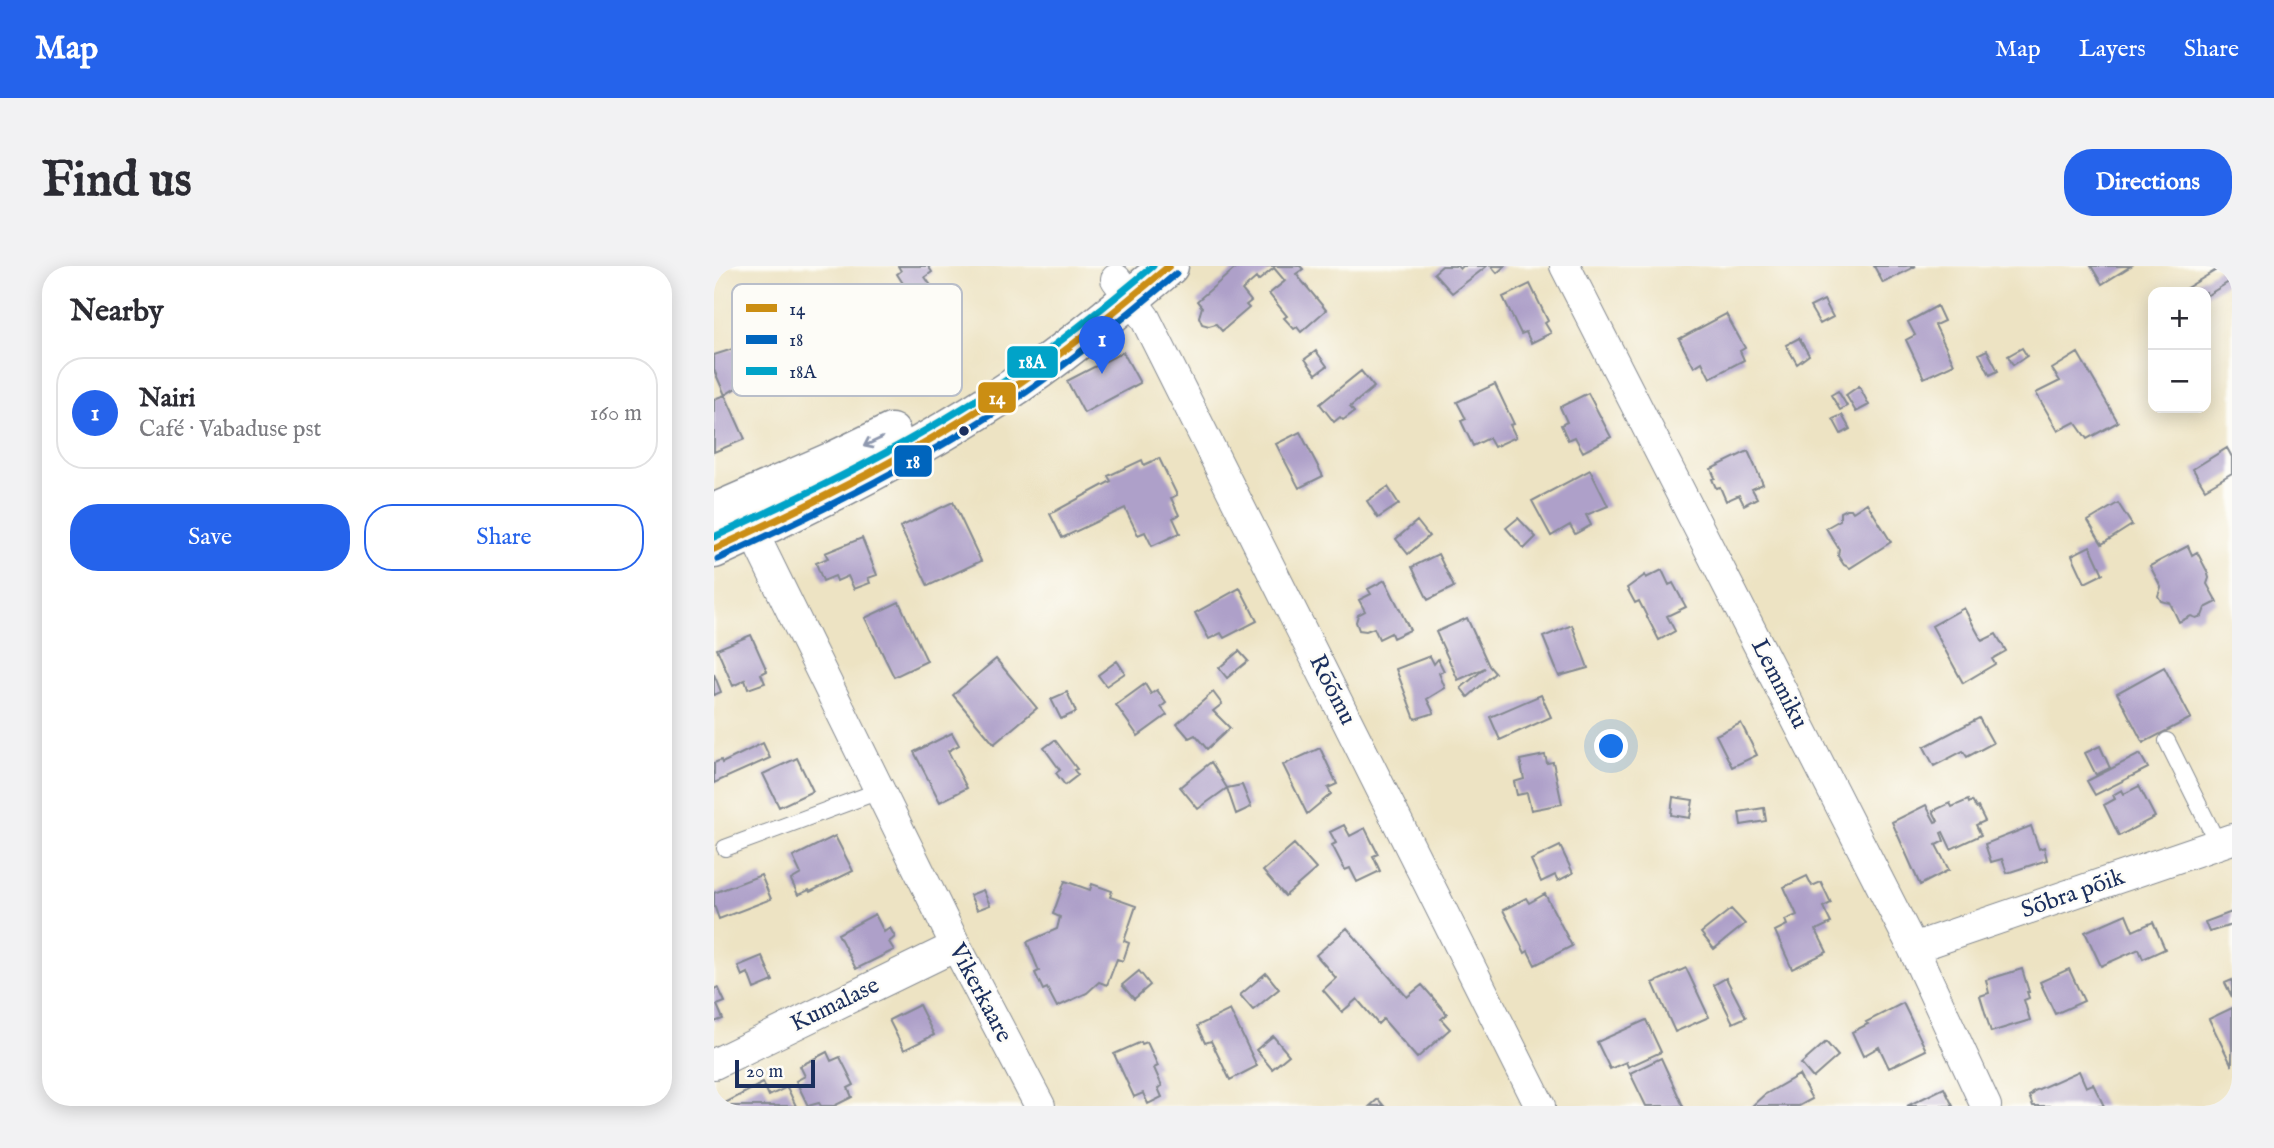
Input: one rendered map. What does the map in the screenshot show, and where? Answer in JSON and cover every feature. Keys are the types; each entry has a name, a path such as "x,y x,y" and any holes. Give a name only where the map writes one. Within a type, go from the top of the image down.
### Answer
{"highway":[{"path":"962,390 1126,281 1169,266"},
{"path":"714,549 736,515 882,438 954,396"}],"street":[{"name":"Lemmiku","path":"1565,266 1913,948 1986,1106"},
{"name":"Rõõmu","path":"1126,281 1540,1106"},
{"name":"Vikerkaare","path":"736,515 1040,1106"},
{"name":"Sõbra põik","path":"1913,948 2225,841"},
{"name":"Kumalase","path":"714,1064 956,946"}],"lane":[{"path":"2167,741 2225,841"},
{"path":"724,848 880,791"}],"building":[{"path":"898,266 928,266 932,272 925,277 930,284 903,284 897,274 901,271"},
{"path":"1238,266 1300,266 1303,269 1296,274 1326,310 1301,332 1297,327 1294,329 1269,294 1285,281 1274,268 1242,290 1251,301 1246,305 1249,308 1222,331 1216,324 1202,324 1199,317 1202,307 1197,301"},
{"path":"1442,266 1457,266 1460,269 1463,266 1487,266 1452,293 1434,273"},
{"path":"1491,266 1505,266 1497,273"},
{"path":"1874,266 1916,266 1883,283"},
{"path":"2091,266 2131,266 2102,284"},
{"path":"2223,266 2230,266 2232,280 2211,293 2211,287 2188,287"},
{"path":"1530,284 1551,333 1531,343 1526,332 1521,334 1503,297"},
{"path":"1824,300 1833,317 1820,324 1810,307"},
{"path":"1937,306 1944,321 1935,325 1954,364 1924,378 1906,340 1915,335 1908,322"},
{"path":"1726,314 1745,348 1740,351 1744,360 1710,378 1702,362 1694,367 1679,339"},
{"path":"1799,338 1809,355 1797,364 1786,345"},
{"path":"2022,348 2027,356 2013,365 2008,356"},
{"path":"732,349 732,391 725,395 714,370 714,355"},
{"path":"1987,350 1998,371 1990,375 1979,354"},
{"path":"1316,351 1327,366 1316,374 1305,359"},
{"path":"1123,352 1140,383 1084,413 1067,381"},
{"path":"2078,353 2118,422 2087,439 2075,422 2058,431 2036,393 2060,381 2052,369"},
{"path":"1361,371 1374,387 1350,407 1354,412 1343,420 1340,417 1334,422 1320,404"},
{"path":"1495,384 1514,424 1510,425 1516,437 1494,447 1489,438 1473,446 1461,421 1466,419 1457,402"},
{"path":"1859,386 1869,405 1856,412 1846,395"},
{"path":"1838,391 1847,406 1840,410 1831,395"},
{"path":"1588,393 1611,437 1583,452 1575,437 1568,440 1561,425 1567,422 1560,407"},
{"path":"725,395 745,439 714,452 714,399"},
{"path":"1842,415 1850,429 1841,434 1833,419"},
{"path":"1300,432 1323,476 1299,488 1276,444"},
{"path":"2227,448 2232,457 2232,473 2205,489 2193,469"},
{"path":"1748,451 1763,484 1752,489 1757,498 1744,505 1739,495 1726,501 1720,487 1716,488 1711,469"},
{"path":"1159,458 1177,495 1171,498 1179,515 1173,518 1180,533 1152,546 1145,532 1138,535 1125,508 1062,538 1050,514 1111,481 1108,476 1142,460 1144,465"},
{"path":"1590,470 1608,506 1586,515 1591,525 1575,534 1570,525 1551,536 1532,501"},
{"path":"1388,487 1399,504 1378,518 1367,501"},
{"path":"953,502 981,561 928,586 900,527"},
{"path":"1867,503 1891,542 1850,568 1844,565 1838,556 1839,549 1826,528 1840,520 1840,512 1851,509 1853,512"},
{"path":"2118,503 2132,525 2102,544 2088,521"},
{"path":"1518,518 1536,537 1524,549 1506,528"},
{"path":"1417,521 1429,536 1408,554 1396,539"},
{"path":"862,538 877,575 868,578 870,583 854,589 848,576 837,581 835,576 823,581 816,563 828,558 825,553"},
{"path":"2090,546 2103,574 2085,583 2072,555"},
{"path":"2188,546 2192,555 2197,552 2207,571 2207,584 2217,602 2205,608 2202,616 2191,616 2179,622 2170,603 2161,601 2158,596 2161,587 2150,566"},
{"path":"1438,554 1454,587 1428,600 1412,567"},
{"path":"1662,570 1669,585 1673,583 1686,607 1667,616 1675,631 1659,640 1639,601 1635,603 1627,588 1645,575 1646,578"},
{"path":"1385,580 1410,630 1393,638 1391,633 1379,639 1374,628 1359,630 1356,622 1358,615 1365,611 1359,600 1371,594 1368,589"},
{"path":"1240,588 1257,621 1224,638 1221,633 1209,639 1195,613"},
{"path":"899,602 927,661 894,677 865,618"},
{"path":"1964,608 1982,641 1996,634 2006,651 1992,659 1995,664 1963,683 1932,626"},
{"path":"1467,618 1489,666 1495,673 1468,697 1461,688 1485,668 1458,680 1436,632"},
{"path":"1572,625 1588,668 1559,676 1543,637"},
{"path":"751,635 767,671 761,674 765,683 748,689 745,680 733,686 717,649"},
{"path":"1239,651 1248,661 1227,678 1219,668"},
{"path":"1430,656 1434,664 1438,659 1444,671 1439,673 1445,688 1427,699 1434,713 1415,719 1396,669"},
{"path":"996,659 1037,708 994,744 953,695"},
{"path":"1117,661 1125,673 1106,686 1098,675"},
{"path":"2164,667 2191,718 2143,743 2117,693"},
{"path":"714,674 721,692 714,695"},
{"path":"1145,684 1151,694 1157,690 1166,703 1161,707 1167,715 1138,736 1116,705"},
{"path":"1067,692 1076,712 1061,719 1051,699"},
{"path":"1213,692 1222,704 1213,711 1230,728 1207,749 1195,735 1189,738 1177,724"},
{"path":"1541,695 1551,717 1500,740 1490,717"},
{"path":"1979,718 1993,743 1967,757 1963,751 1934,766 1924,747"},
{"path":"1741,723 1757,755 1732,767 1716,735"},
{"path":"952,733 959,745 948,751 967,788 940,802 914,752"},
{"path":"1055,740 1077,769 1074,770 1078,775 1065,785 1056,773 1060,770 1044,748"},
{"path":"763,743 770,758 714,783 714,763 721,760 722,763"},
{"path":"2100,746 2110,768 2096,775 2085,753"},
{"path":"1320,748 1337,784 1328,788 1331,794 1307,814 1283,765"},
{"path":"2140,754 2148,768 2095,795 2087,781"},
{"path":"1545,755 1547,763 1553,762 1562,804 1531,810 1527,793 1517,795 1514,782 1524,779 1520,760"},
{"path":"797,758 813,791 779,807 763,774"},
{"path":"1211,762 1227,788 1198,809 1180,787"},
{"path":"1242,785 1251,807 1236,814 1227,788"},
{"path":"2139,786 2155,817 2119,836 2104,805 2115,799 2113,795 2122,790 2124,794"},
{"path":"1673,797 1693,800 1690,818 1671,815"},
{"path":"1968,800 1978,807 1985,821 1976,825 1981,835 1951,849 1943,832 1941,833 1944,841 1936,845 1949,870 1920,885 1892,822 1926,805 1935,822 1938,821 1933,811 1950,803 1952,807"},
{"path":"1764,808 1766,821 1741,825 1739,812"},
{"path":"1344,825 1350,836 1365,828 1378,854 1373,856 1380,871 1357,882 1350,868 1345,870 1332,845 1336,843 1330,832"},
{"path":"2031,826 2039,849 2044,847 2047,860 2007,873 2002,859 1991,862 1985,844"},
{"path":"835,836 853,871 798,895 791,880 801,874 793,857"},
{"path":"1294,844 1316,869 1285,896 1263,871"},
{"path":"1560,846 1573,873 1558,881 1555,875 1541,882 1531,860"},
{"path":"761,875 771,899 719,919 714,905 714,893"},
{"path":"1807,876 1812,886 1821,882 1831,903 1823,907 1831,923 1816,930 1827,952 1792,969 1775,931 1787,925 1785,920 1797,915 1784,887"},
{"path":"1065,881 1090,890 1092,884 1112,891 1110,897 1136,906 1124,941 1129,943 1123,961 1117,959 1107,985 1099,982 1087,993 1057,1007 1047,988 1043,990 1035,973 1039,971 1027,942 1057,929 1060,917 1053,914"},
{"path":"983,890 990,905 977,910 970,895"},
{"path":"1545,894 1572,946 1535,965 1528,951 1525,953 1503,910 1526,898 1529,903"},
{"path":"1731,909 1745,924 1714,949 1701,933"},
{"path":"2232,912 2232,925 2209,932 2205,922"},
{"path":"875,914 884,932 890,928 895,937 889,942 894,950 856,969 838,934"},
{"path":"2126,914 2133,931 2153,922 2165,949 2143,959 2139,949 2101,966 2085,932"},
{"path":"1347,928 1407,997 1422,985 1447,1014 1441,1019 1450,1029 1417,1058 1383,1019 1378,1024 1357,999 1342,1012 1323,990 1336,978 1316,955"},
{"path":"762,956 773,981 754,989 748,973 742,976 738,966"},
{"path":"1686,968 1709,1017 1675,1032 1653,983"},
{"path":"2022,969 2029,992 2029,998 2024,1000 2030,1020 1991,1032 1980,996 1989,993 1986,980"},
{"path":"2069,969 2084,1001 2055,1014 2040,982"},
{"path":"1139,971 1150,985 1134,999 1122,985"},
{"path":"1266,973 1279,989 1253,1010 1240,995"},
{"path":"1726,978 1746,1017 1733,1023 1714,985"},
{"path":"2232,980 2232,997 2225,983"},
{"path":"718,987 725,1002 717,1005 723,1019 714,1022 714,989"},
{"path":"1903,1003 1926,1050 1889,1068 1879,1047 1863,1056 1852,1032"},
{"path":"919,1005 934,1035 904,1050 889,1020"},
{"path":"2232,1008 2232,1066 2209,1019"},
{"path":"1230,1010 1257,1066 1230,1080 1211,1041 1205,1043 1197,1026"},
{"path":"1646,1020 1661,1052 1628,1067 1626,1062 1610,1069 1597,1042"},
{"path":"1273,1036 1289,1055 1272,1069 1256,1050"},
{"path":"1147,1042 1158,1066 1154,1068 1162,1086 1158,1088 1162,1097 1148,1104 1143,1093 1134,1097 1114,1054"},
{"path":"1826,1042 1838,1056 1813,1078 1801,1064"},
{"path":"827,1052 831,1061 840,1057 854,1085 848,1088 852,1097 834,1106 821,1106 819,1103 808,1106 796,1081 805,1076 800,1066"},
{"path":"1661,1058 1683,1106 1646,1106 1630,1073"},
{"path":"2079,1071 2086,1087 2093,1084 2104,1106 2033,1106 2029,1096 2032,1092"},
{"path":"1799,1075 1812,1099 1799,1106 1752,1106 1764,1095"},
{"path":"763,1083 769,1096 787,1087 796,1106 726,1106 725,1103"},
{"path":"1944,1088 1953,1106 1907,1106"},
{"path":"1378,1099 1384,1106 1370,1106"}],"transit line":[{"name":"18A","path":"714,537 791,501 942,421 1050,349 1153,266"},
{"name":"14","path":"714,549 870,473 982,408 1057,356 1169,266"},
{"name":"18","path":"718,559 875,482 989,416 1064,364 1176,274"}],"place":[{"name":"Nairi","path":"1102,374"}]}
